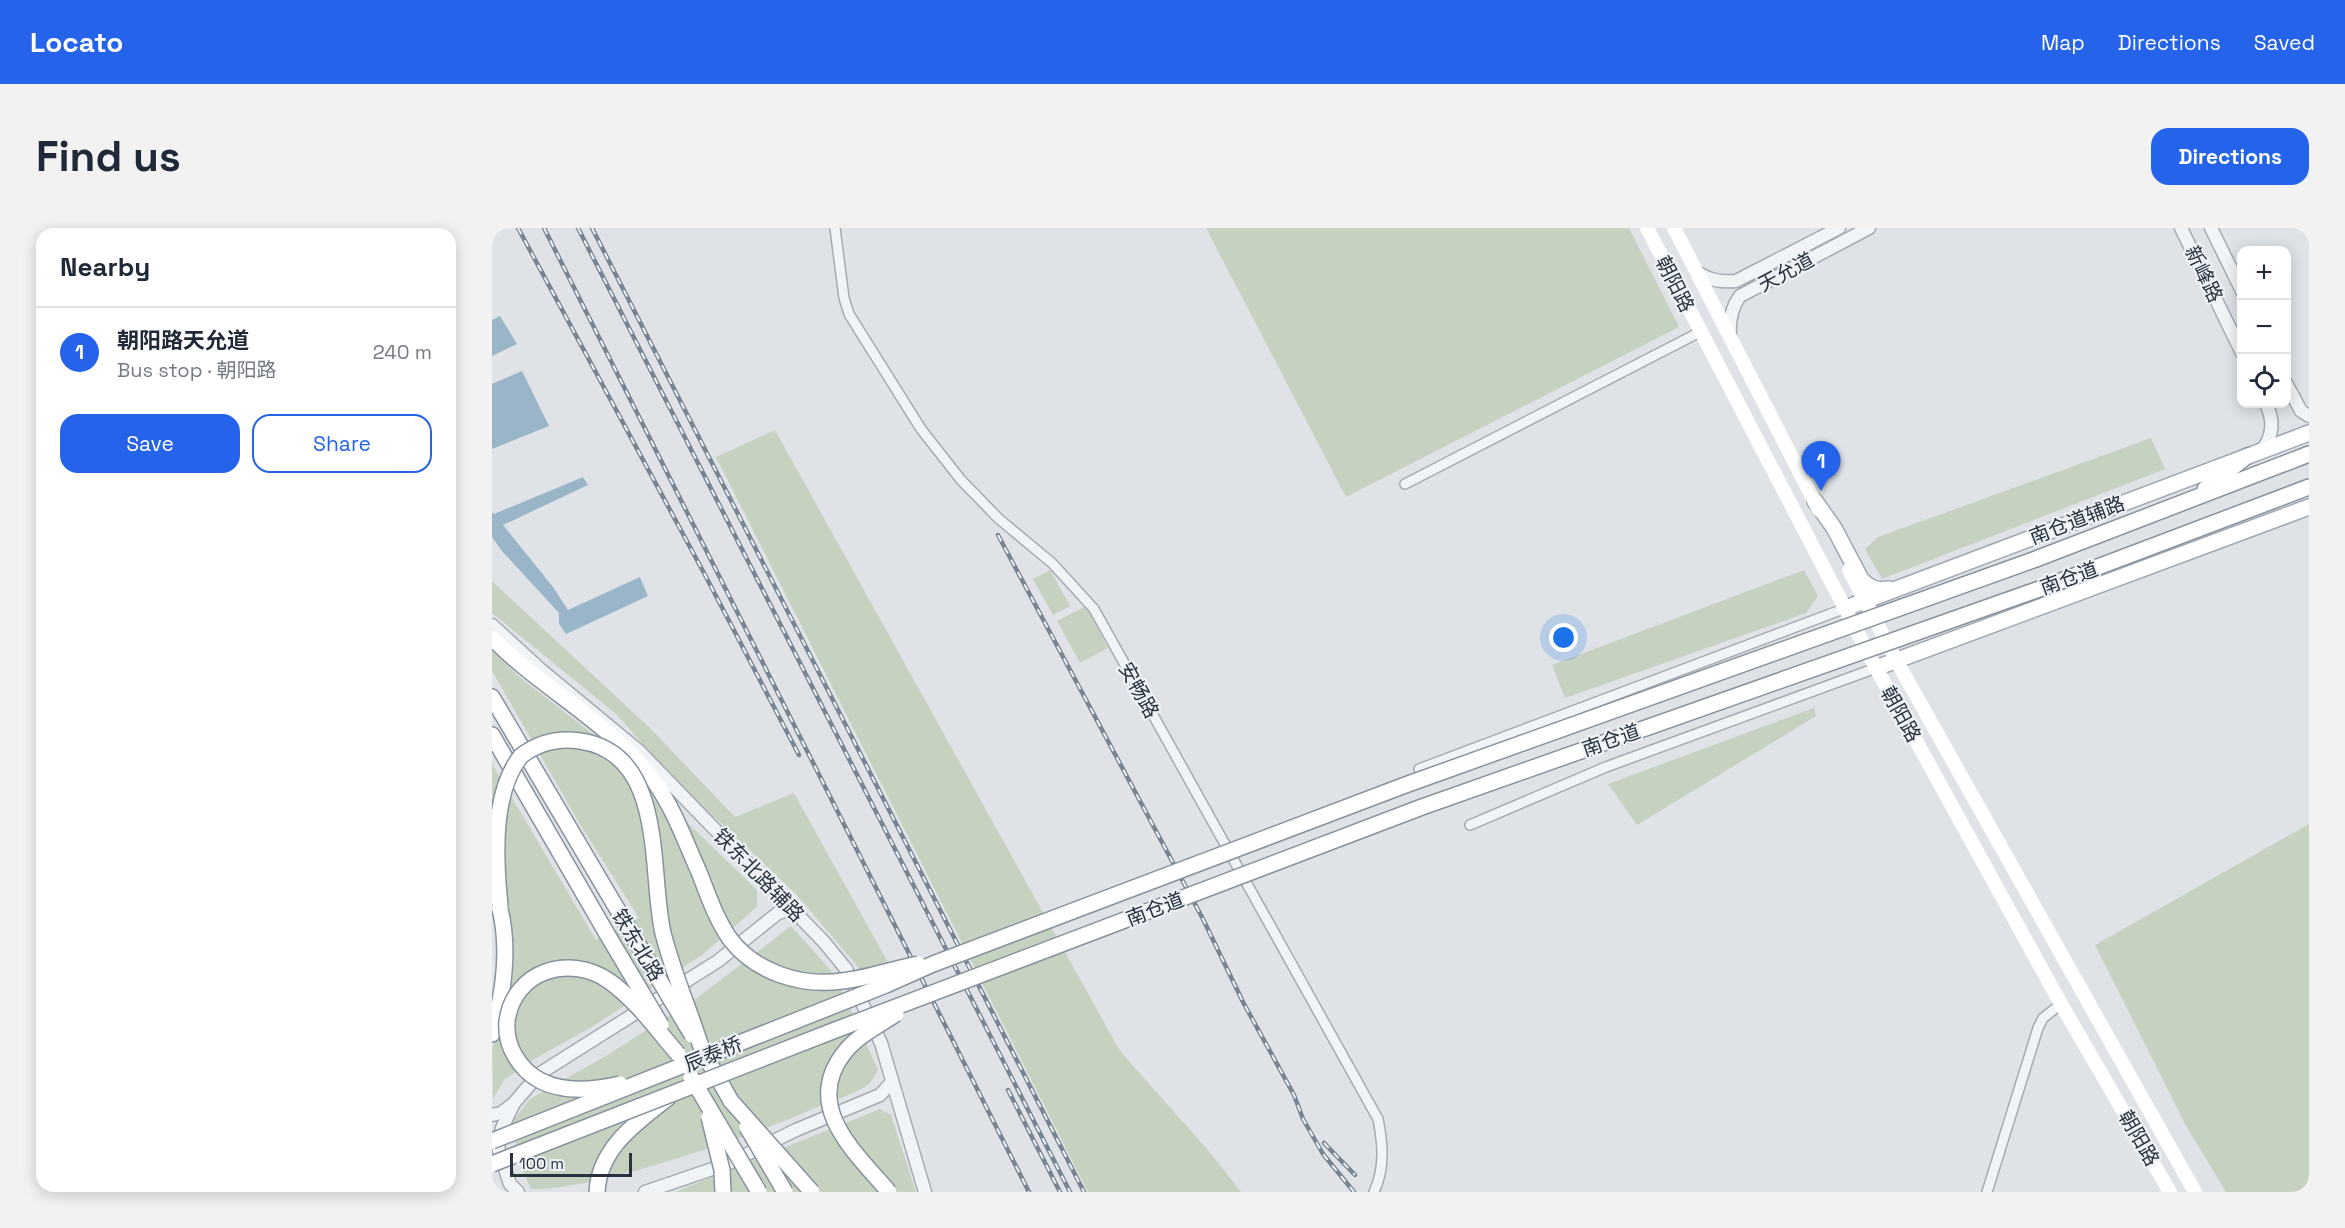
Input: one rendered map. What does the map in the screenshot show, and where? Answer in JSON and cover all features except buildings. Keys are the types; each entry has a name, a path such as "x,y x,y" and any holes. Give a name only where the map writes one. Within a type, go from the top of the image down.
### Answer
{"main road":[{"name":"朝阳路","path":"1647,228 1876,668 2061,1004 2170,1192"},
{"name":"朝阳路","path":"1674,228 1896,660 2195,1192"},
{"name":"南仓道辅路","path":"1846,608 2309,433"},
{"name":"南仓道","path":"933,964 1408,784 2036,559 2309,454"},
{"path":"2192,499 2247,456"},
{"name":"南仓道","path":"916,1000 1422,807 2045,588 2309,487"},
{"path":"1815,501 1834,528 1867,586 1882,590 1895,589"},
{"path":"1876,668 2309,507"},
{"path":"2194,532 2279,517"},
{"path":"492,638 621,746 653,780 677,820 719,921 735,944 758,964 788,978 823,983 862,978 918,964 933,964"},
{"name":"铁东北路","path":"492,697 785,1192"},
{"name":"铁东北路","path":"492,735 759,1192"},
{"path":"492,1034 501,1000 505,956 492,822 495,796 506,772 527,752 554,741 588,742 614,755 629,770 644,798 653,846 658,905 664,936 702,1050"},
{"path":"492,884 500,906"},
{"name":"辰泰桥","path":"494,1150 673,1071 933,964"},
{"path":"673,1071 604,1087 560,1088 533,1078 520,1066 511,1049 507,1034 509,1013 521,991 541,974 567,967 582,969 608,981 623,993 678,1054"},
{"path":"889,1192 839,1133 829,1105 829,1090 844,1053 878,1025 916,1000"},
{"name":"辰泰桥","path":"494,1150 674,1093 916,1000"},
{"path":"597,1192 603,1169 618,1140 674,1093"},
{"path":"704,1099 723,1170 723,1192"},
{"path":"731,1101 812,1192"},
{"path":"2130,1122 2150,1112"}],"street":[{"name":"安畅路","path":"835,228 844,298 849,314 921,429 961,480 999,519 1052,563 1094,609 1378,1119 1384,1147 1378,1184 1374,1192"},
{"name":"天允道","path":"1697,272 1707,279 1719,282 1737,281 1839,228"},
{"name":"天允道","path":"1730,336 1729,321 1740,296 1869,228"},
{"name":"新峰路","path":"2181,228 2237,345"},
{"name":"新峰路","path":"2211,228 2237,283"},
{"path":"1405,484 1700,332"},
{"path":"2291,392 2301,411 2309,416"},
{"path":"2262,450 2270,440 2272,425 2268,408"},
{"path":"1419,769 1846,608"},
{"name":"铁东北路辅路","path":"492,626 638,750 824,942 846,969 881,1043 925,1192"},
{"path":"1470,825 1606,767 1876,668"},
{"path":"492,1115 501,1113 514,1103 539,1074 718,961 764,922 778,913 792,909"},
{"path":"1987,1192 2038,1028 2043,1018 2061,1004"},
{"path":"645,1192 728,1164 796,1130 880,1095 892,1082"},
{"path":"513,1190 494,1150 514,1103"}],"green space":[{"path":"1206,228 1629,228 1679,327 1346,497"},
{"path":"775,430 1120,1051 1213,1156 1241,1192 1088,1192 716,457"},
{"path":"2151,438 2165,469 1882,579 1865,549 1878,537"},
{"path":"1050,570 1070,606 1053,615 1033,579"},
{"path":"1804,570 1818,596 1806,613 1565,698 1552,665"},
{"path":"492,581 650,728 735,817 794,793 889,964 863,973 796,894 675,780 616,714 492,613"},
{"path":"1086,606 1108,648 1080,663 1057,621"},
{"path":"492,651 517,675 608,746 757,890 757,907 702,955 592,1027 536,1058 504,1080 493,1099 492,1050 511,986 514,963 507,904 492,850 492,764 596,940 639,918 581,826 492,671"},
{"path":"1814,708 1816,716 1637,825 1608,784"},
{"path":"2309,824 2309,1192 2226,1192 2185,1124 2095,945"},
{"path":"791,926 835,975 878,1070 869,1084 849,1095 714,1147 631,1172 592,1181 531,1189 522,1169 511,1123 530,1099 609,1054 697,998"},
{"path":"880,1109 891,1115 916,1192 675,1192"}],"water":[{"path":"500,316 517,344 492,356 492,320"},
{"path":"522,371 549,426 492,449 492,384"},
{"path":"583,477 588,485 503,525 553,587 568,610 640,577 648,596 566,634 559,624 559,613 492,537 492,512 494,514"}],"railway":[{"path":"518,228 704,573 799,755"},
{"path":"544,228 1029,1192"},
{"path":"578,228 1070,1192"},
{"path":"592,228 1084,1192"},
{"path":"998,535 1203,919 1243,1002 1294,1095 1303,1119 1323,1154 1354,1192"},
{"path":"1008,1090 1060,1192"},
{"path":"1324,1143 1355,1175"}],"place":[{"name":"朝阳路天允道","path":"1821,491"}]}
